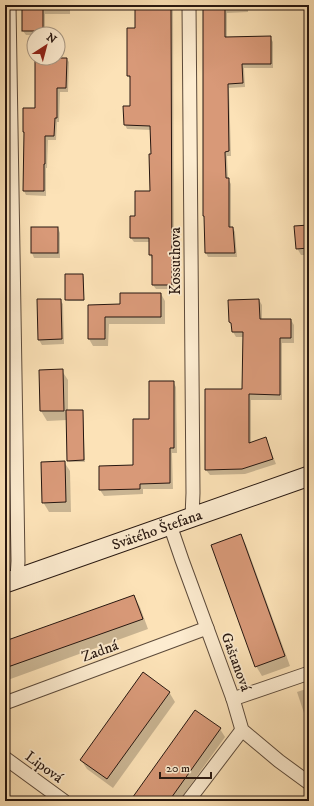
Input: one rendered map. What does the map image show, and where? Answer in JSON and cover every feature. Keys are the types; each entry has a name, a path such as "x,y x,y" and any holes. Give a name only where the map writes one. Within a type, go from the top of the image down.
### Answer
{"street":[{"path":"9,5 18,553 11,581"},
{"name":"Kossuthova","path":"189,5 192,517"},
{"name":"Svätého Štefana","path":"11,581 309,476"},
{"name":"Gaštanová","path":"170,525 233,699 242,730"},
{"name":"Zadná","path":"5,703 207,628"},
{"path":"233,699 309,673"},
{"path":"188,801 242,730 279,762 309,783"},
{"name":"Lipová","path":"5,758 64,801"}],"building":[{"path":"22,5 43,5 43,26 26,26 26,31 22,31"},
{"path":"135,5 171,5 172,285 152,285 152,255 149,255 149,238 130,238 130,216 135,216 135,191 150,191 149,154 151,154 150,126 124,125 123,106 130,106 130,76 127,76 127,28 135,28"},
{"path":"203,5 225,5 225,37 271,36 271,64 242,64 243,83 228,84 229,151 225,152 226,178 229,178 229,227 233,227 235,253 205,253 203,216"},
{"path":"67,58 66,88 57,88 57,118 55,118 54,136 45,136 44,191 23,191 23,108 35,108 35,66 66,66"},
{"path":"309,225 309,248 296,249 294,226"},
{"path":"31,227 58,227 58,253 31,253"},
{"path":"65,274 83,274 84,300 65,300"},
{"path":"120,293 161,293 161,317 105,317 105,339 88,339 88,305 120,304"},
{"path":"37,299 61,299 62,339 38,340"},
{"path":"259,299 260,319 291,319 291,338 280,338 280,395 249,394 249,443 266,437 273,459 242,469 205,470 205,389 242,389 243,332 232,332 231,323 229,322 228,300"},
{"path":"63,369 64,411 40,411 39,370"},
{"path":"149,381 174,381 174,448 170,448 170,483 140,484 140,489 99,490 99,466 133,465 133,419 149,419"},
{"path":"66,410 83,410 84,460 67,461"},
{"path":"65,461 66,502 42,503 41,462"},
{"path":"241,534 285,656 255,667 211,545"},
{"path":"134,595 143,619 5,668 5,641"},
{"path":"143,672 170,692 107,779 80,760"},
{"path":"195,710 221,728 169,801 130,801"}]}
